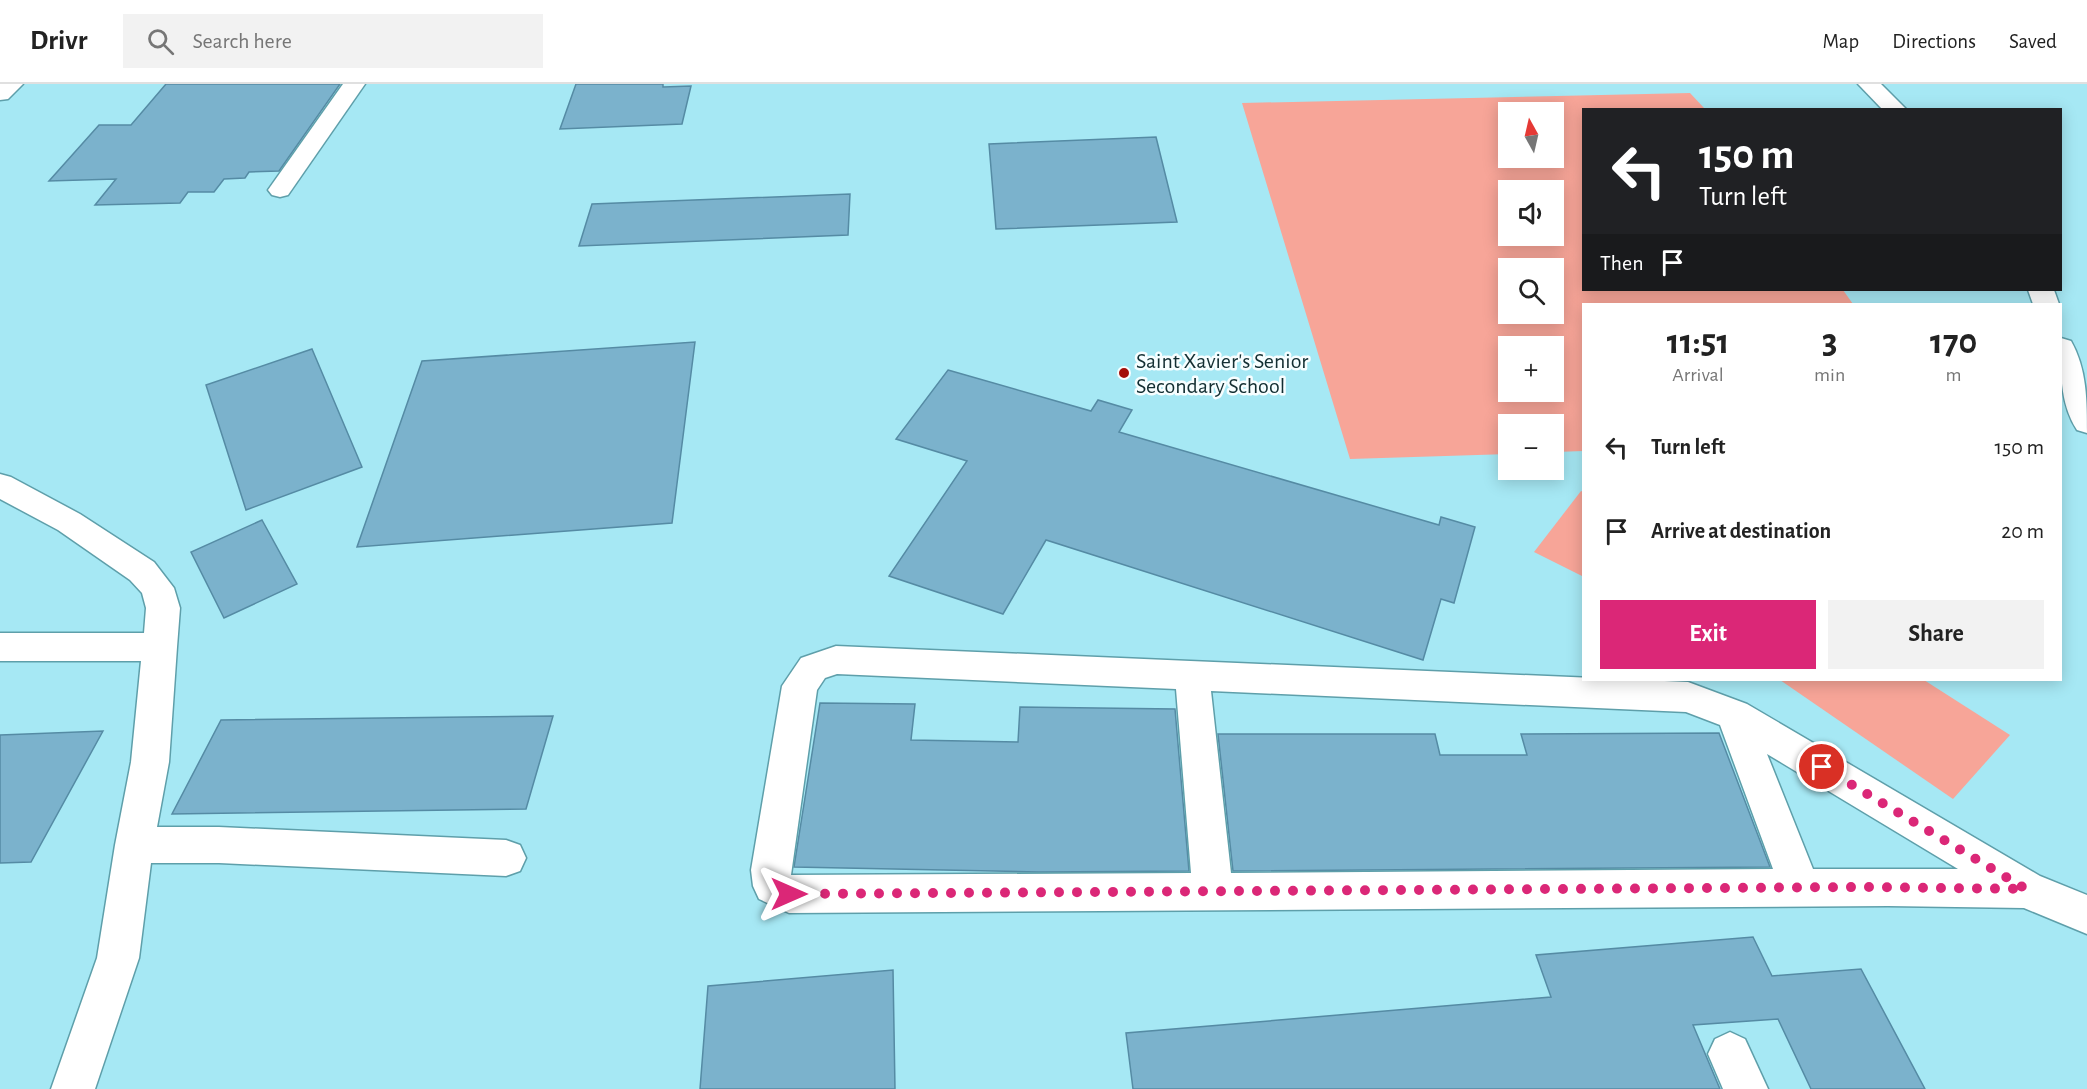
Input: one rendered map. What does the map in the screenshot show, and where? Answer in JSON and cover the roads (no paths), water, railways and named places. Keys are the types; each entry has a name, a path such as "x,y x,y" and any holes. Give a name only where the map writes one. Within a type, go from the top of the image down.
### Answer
{"street":[{"path":"0,94 12,84"},
{"path":"280,190 354,84"},
{"path":"1869,84 1894,108"},
{"path":"2062,350 2087,423"},
{"path":"0,485 69,522 142,571 157,588 163,608 150,762 134,846 118,958 73,1089"},
{"path":"0,647 160,647"},
{"path":"2026,889 1800,887 789,894 773,886 771,870 800,686 813,668 836,660 1688,697 1734,715 2026,889 2087,915"},
{"path":"1192,675 1213,891"},
{"path":"1734,715 1800,887"},
{"path":"134,846 219,845 506,858"}],"place":[{"name":"Saint Xavier's Senior Secondary School","path":"1124,373"}]}
